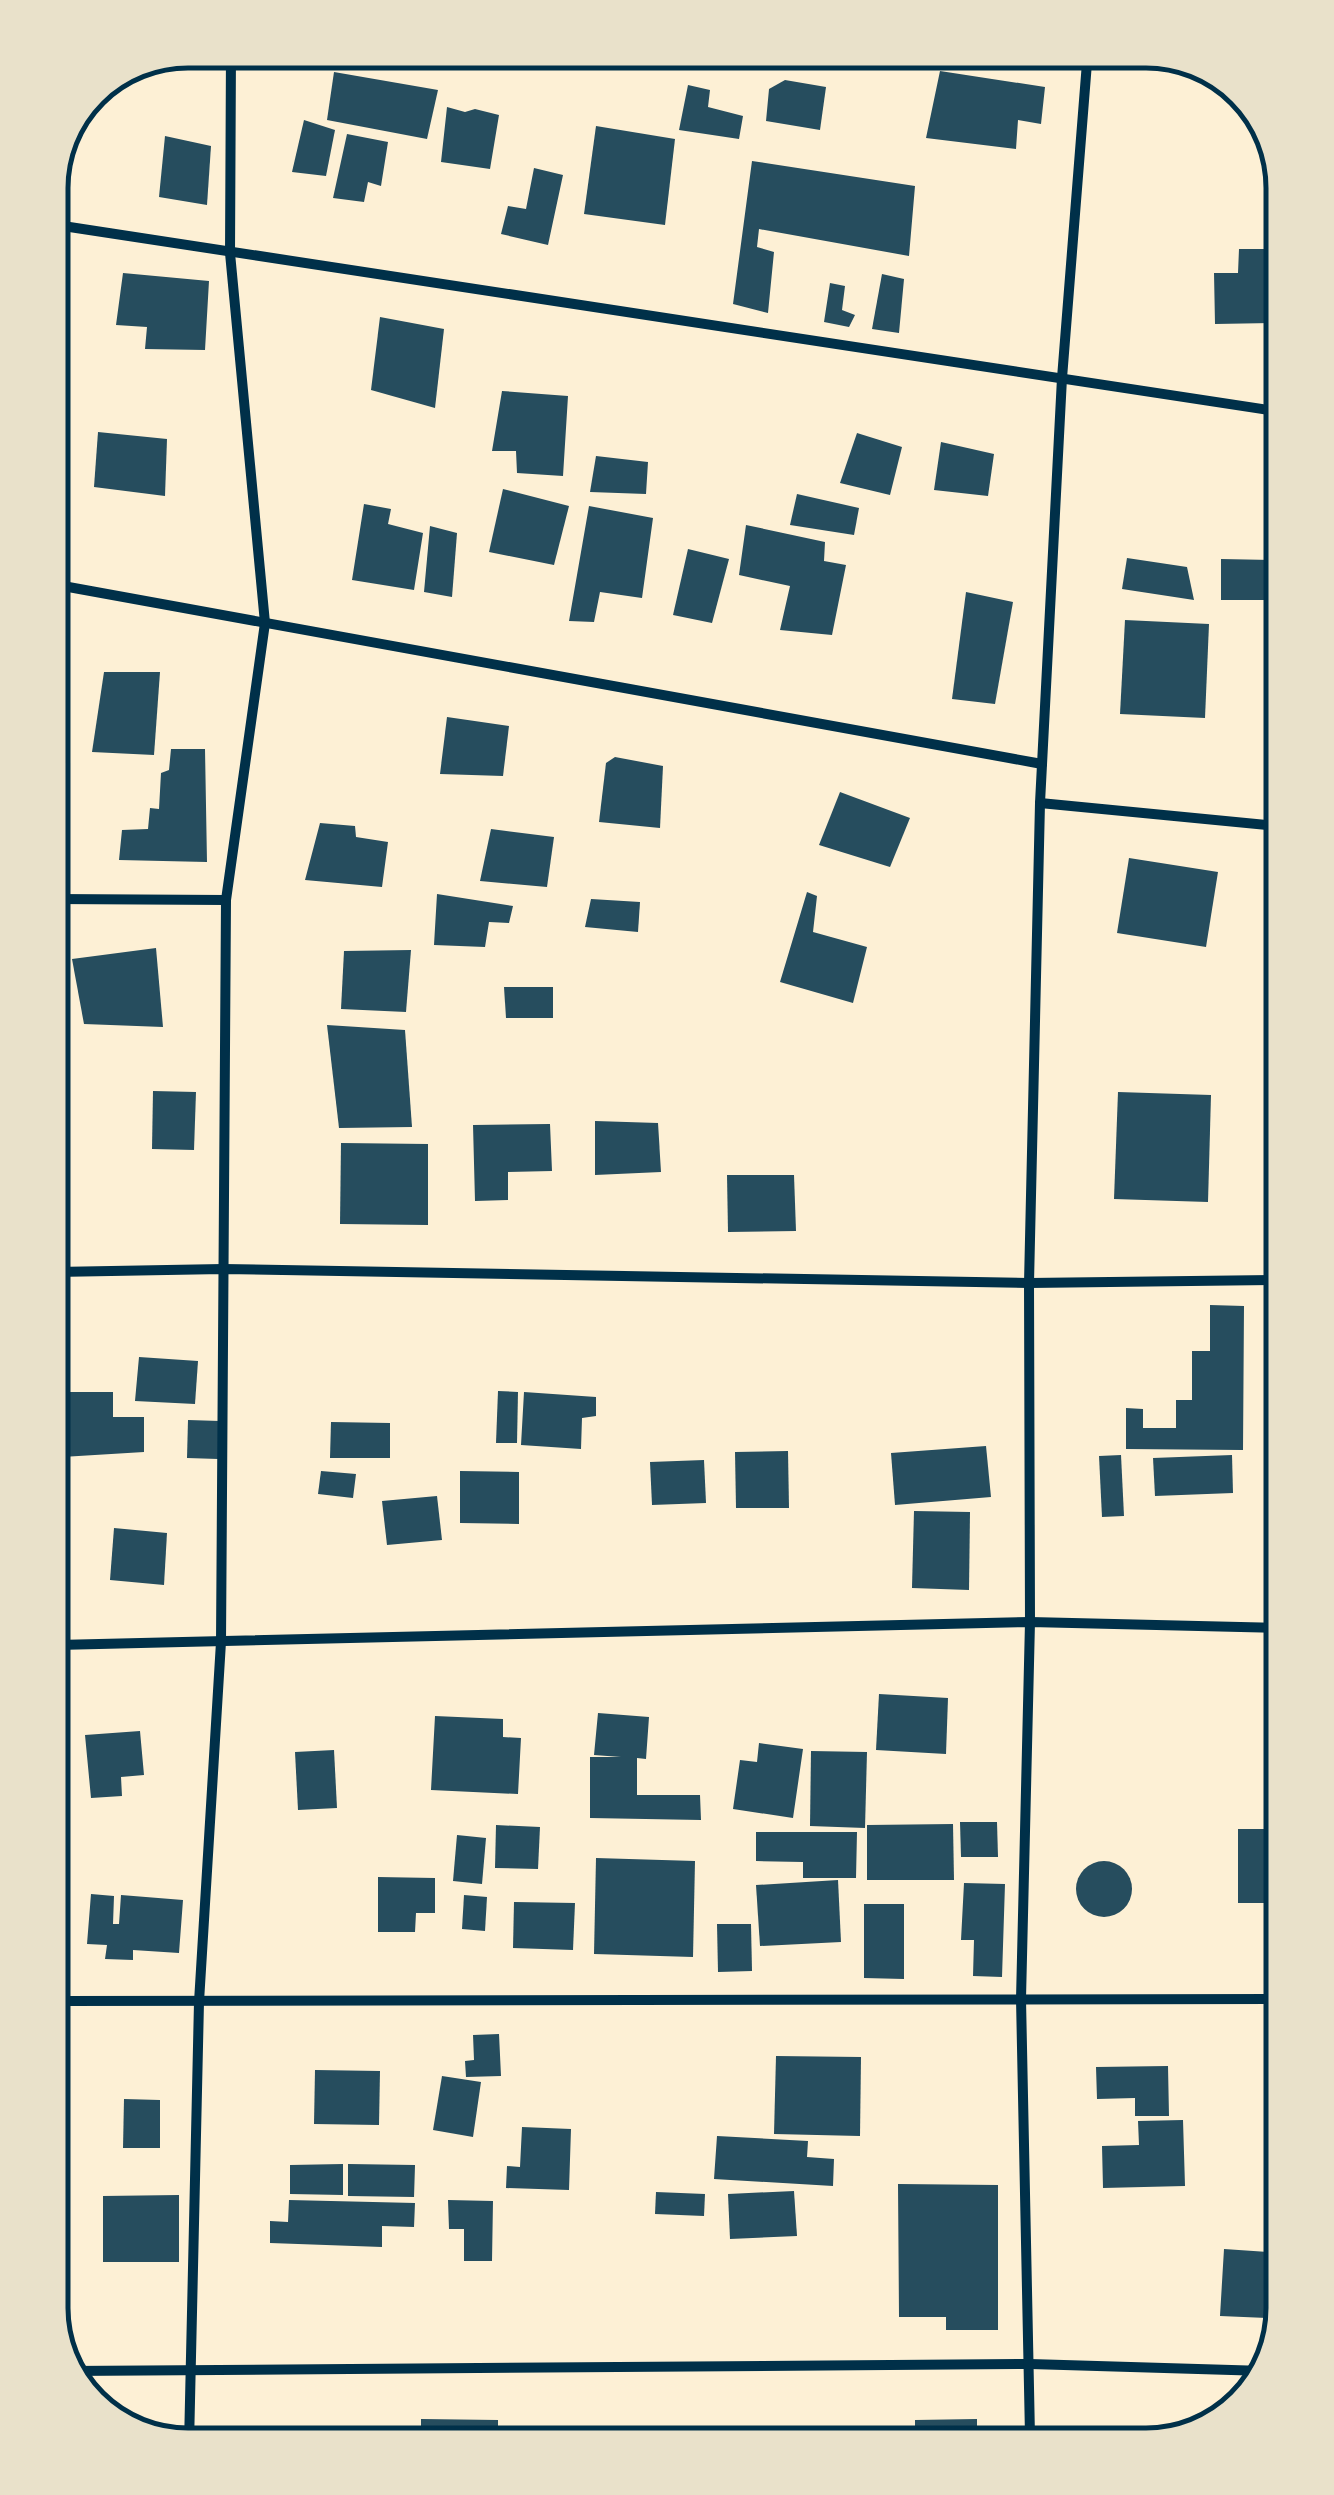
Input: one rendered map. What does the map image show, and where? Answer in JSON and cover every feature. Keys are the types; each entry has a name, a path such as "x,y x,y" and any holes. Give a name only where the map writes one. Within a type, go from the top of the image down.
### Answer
{"street":[{"path":"188,2427 199,2002 222,1642 226,900 265,623 230,253 231,68"},
{"path":"1030,2428 1022,1999 1030,1622 1028,1282 1040,803 1062,378 1087,68"},
{"path":"68,227 1266,409"},
{"path":"68,587 1042,764"},
{"path":"1040,803 1266,825"},
{"path":"68,900 226,900"},
{"path":"67,1272 223,1269 1028,1282 1266,1280"},
{"path":"67,1646 1030,1622 1266,1628"},
{"path":"67,2001 1266,1999"},
{"path":"86,2371 1030,2364 1248,2370"}],"building":[{"path":"940,71 1045,87 1041,124 1018,120 1016,149 926,138"},
{"path":"334,72 438,90 427,139 327,120"},
{"path":"785,80 826,87 820,130 766,121 769,89"},
{"path":"688,85 710,90 708,107 743,116 739,139 679,130"},
{"path":"447,107 499,115 490,169 441,162"},
{"path":"304,120 335,130 326,176 292,172"},
{"path":"596,126 675,139 665,225 584,214"},
{"path":"347,134 388,142 381,186 368,182 364,202 333,198"},
{"path":"165,136 211,146 207,205 159,197"},
{"path":"752,161 915,186 909,256 759,229 757,247 774,252 768,313 733,304"},
{"path":"534,168 563,175 548,245 501,234 508,206 526,209"},
{"path":"1239,249 1266,249 1266,323 1215,324 1214,273 1238,273"},
{"path":"123,273 209,281 205,350 145,349 147,327 116,325"},
{"path":"882,274 904,279 899,333 872,329"},
{"path":"830,283 845,286 842,310 855,315 849,327 824,322"},
{"path":"380,317 444,329 435,408 371,390"},
{"path":"502,391 568,396 563,476 517,473 516,451 492,451"},
{"path":"98,432 167,439 165,496 94,487"},
{"path":"857,433 902,447 890,495 840,483"},
{"path":"941,442 994,454 988,496 934,490"},
{"path":"596,456 648,462 646,494 590,492"},
{"path":"503,489 569,506 554,565 489,552"},
{"path":"797,494 859,508 854,535 790,525"},
{"path":"364,504 391,509 388,524 423,533 414,590 352,580"},
{"path":"589,506 653,518 642,598 600,592 594,622 569,621"},
{"path":"746,525 825,542 824,561 846,565 832,635 780,630 790,586 739,575"},
{"path":"430,526 457,533 452,597 424,592"},
{"path":"688,549 729,559 712,623 673,615"},
{"path":"1127,558 1187,567 1194,600 1122,589"},
{"path":"1221,559 1266,560 1266,600 1221,600"},
{"path":"966,592 1013,602 995,704 952,699"},
{"path":"1125,620 1209,624 1205,718 1120,714"},
{"path":"104,672 160,672 154,755 92,752"},
{"path":"447,717 509,726 503,776 440,774"},
{"path":"171,749 205,749 207,862 119,860 122,830 148,829 150,808 159,809 161,773 169,770"},
{"path":"615,757 663,766 660,828 599,822 606,763"},
{"path":"840,792 910,818 890,867 819,845"},
{"path":"320,823 355,826 356,837 388,842 382,887 305,880"},
{"path":"491,829 554,837 547,887 480,881"},
{"path":"1129,858 1218,872 1206,947 1117,933"},
{"path":"807,892 817,896 813,932 867,947 853,1003 780,982"},
{"path":"437,894 513,906 509,923 489,922 485,947 434,945"},
{"path":"591,899 640,902 638,932 585,927"},
{"path":"156,948 163,1027 84,1024 72,959"},
{"path":"411,950 406,1012 341,1009 344,951"},
{"path":"504,987 553,987 553,1018 506,1018"},
{"path":"327,1025 405,1030 412,1127 339,1128"},
{"path":"153,1091 196,1092 194,1150 152,1149"},
{"path":"1118,1092 1211,1095 1208,1202 1114,1199"},
{"path":"595,1121 658,1123 661,1172 595,1175"},
{"path":"550,1124 552,1171 508,1172 508,1200 475,1201 473,1125"},
{"path":"341,1143 428,1144 428,1225 340,1224"},
{"path":"727,1175 794,1175 796,1231 728,1232"},
{"path":"1210,1305 1244,1306 1243,1450 1126,1449 1126,1408 1143,1409 1143,1428 1176,1428 1176,1400 1192,1400 1192,1351 1210,1351"},
{"path":"139,1357 198,1361 195,1404 135,1401"},
{"path":"498,1391 518,1392 517,1443 496,1443"},
{"path":"67,1392 113,1392 113,1417 144,1417 144,1452 67,1457"},
{"path":"524,1392 596,1397 596,1416 582,1418 581,1449 521,1445"},
{"path":"188,1420 220,1421 218,1459 187,1458"},
{"path":"331,1422 390,1423 390,1458 330,1458"},
{"path":"986,1446 991,1497 895,1505 891,1453"},
{"path":"788,1451 789,1508 736,1508 735,1452"},
{"path":"1121,1455 1124,1516 1102,1517 1099,1456"},
{"path":"1232,1455 1233,1493 1155,1496 1153,1458"},
{"path":"704,1460 706,1503 652,1505 650,1462"},
{"path":"321,1471 356,1474 353,1498 318,1494"},
{"path":"460,1471 519,1472 519,1524 460,1523"},
{"path":"437,1496 442,1540 387,1545 382,1501"},
{"path":"914,1511 970,1512 969,1590 912,1588"},
{"path":"114,1528 167,1533 164,1585 110,1580"},
{"path":"879,1694 948,1698 946,1754 876,1750"},
{"path":"598,1713 649,1717 646,1759 637,1758 637,1795 700,1795 701,1820 590,1818 590,1757 621,1757 594,1755"},
{"path":"435,1716 503,1719 503,1737 521,1738 518,1794 431,1790"},
{"path":"140,1731 144,1775 121,1777 122,1796 91,1798 85,1735"},
{"path":"759,1743 803,1749 793,1818 733,1809 740,1760 757,1762"},
{"path":"334,1750 337,1808 298,1810 295,1752"},
{"path":"811,1751 867,1752 865,1828 810,1826"},
{"path":"960,1822 997,1822 998,1857 961,1857"},
{"path":"953,1824 954,1880 867,1880 867,1825"},
{"path":"496,1825 540,1827 538,1869 495,1868"},
{"path":"1238,1829 1266,1829 1266,1903 1238,1903"},
{"path":"756,1832 857,1832 856,1878 803,1878 803,1862 756,1861"},
{"path":"457,1835 486,1838 482,1884 453,1881"},
{"path":"596,1858 695,1861 693,1957 594,1954"},
{"path":"1104,1861 1124,1869 1132,1889 1124,1909 1104,1917 1084,1909 1076,1889 1084,1869"},
{"path":"378,1877 435,1878 435,1913 416,1913 415,1932 378,1932"},
{"path":"838,1880 841,1942 760,1946 756,1885"},
{"path":"964,1883 1005,1884 1002,1977 973,1976 974,1940 961,1940"},
{"path":"91,1894 114,1896 113,1924 119,1924 121,1895 183,1900 179,1953 133,1950 133,1960 105,1959 107,1945 87,1944"},
{"path":"464,1895 487,1897 485,1931 462,1929"},
{"path":"514,1902 575,1903 573,1950 513,1948"},
{"path":"864,1904 904,1904 904,1979 864,1978"},
{"path":"717,1924 751,1924 752,1971 718,1972"},
{"path":"499,2034 501,2076 466,2077 465,2061 474,2060 473,2035"},
{"path":"776,2056 861,2057 860,2136 774,2134"},
{"path":"1168,2066 1169,2116 1135,2116 1135,2098 1097,2099 1096,2067"},
{"path":"315,2070 380,2071 379,2125 314,2124"},
{"path":"442,2076 481,2082 473,2137 433,2130"},
{"path":"124,2099 160,2100 160,2148 123,2148"},
{"path":"1183,2120 1185,2186 1103,2188 1102,2146 1139,2145 1138,2121"},
{"path":"522,2127 571,2129 569,2190 506,2188 507,2166 520,2167"},
{"path":"717,2136 808,2141 807,2157 834,2159 833,2186 714,2179"},
{"path":"343,2164 343,2195 290,2194 290,2165"},
{"path":"348,2164 415,2165 414,2197 348,2196"},
{"path":"898,2184 998,2185 998,2330 946,2330 946,2317 899,2317"},
{"path":"794,2191 797,2236 730,2239 728,2194"},
{"path":"656,2192 705,2194 704,2216 655,2214"},
{"path":"179,2195 179,2262 103,2262 103,2196"},
{"path":"289,2200 415,2203 414,2227 382,2226 382,2247 270,2243 270,2221 288,2222"},
{"path":"448,2200 493,2201 492,2261 464,2261 464,2229 449,2229"},
{"path":"1224,2249 1266,2252 1265,2318 1220,2316"},
{"path":"421,2419 498,2420 498,2427 421,2427"},
{"path":"977,2419 977,2428 915,2428 915,2420"}]}
